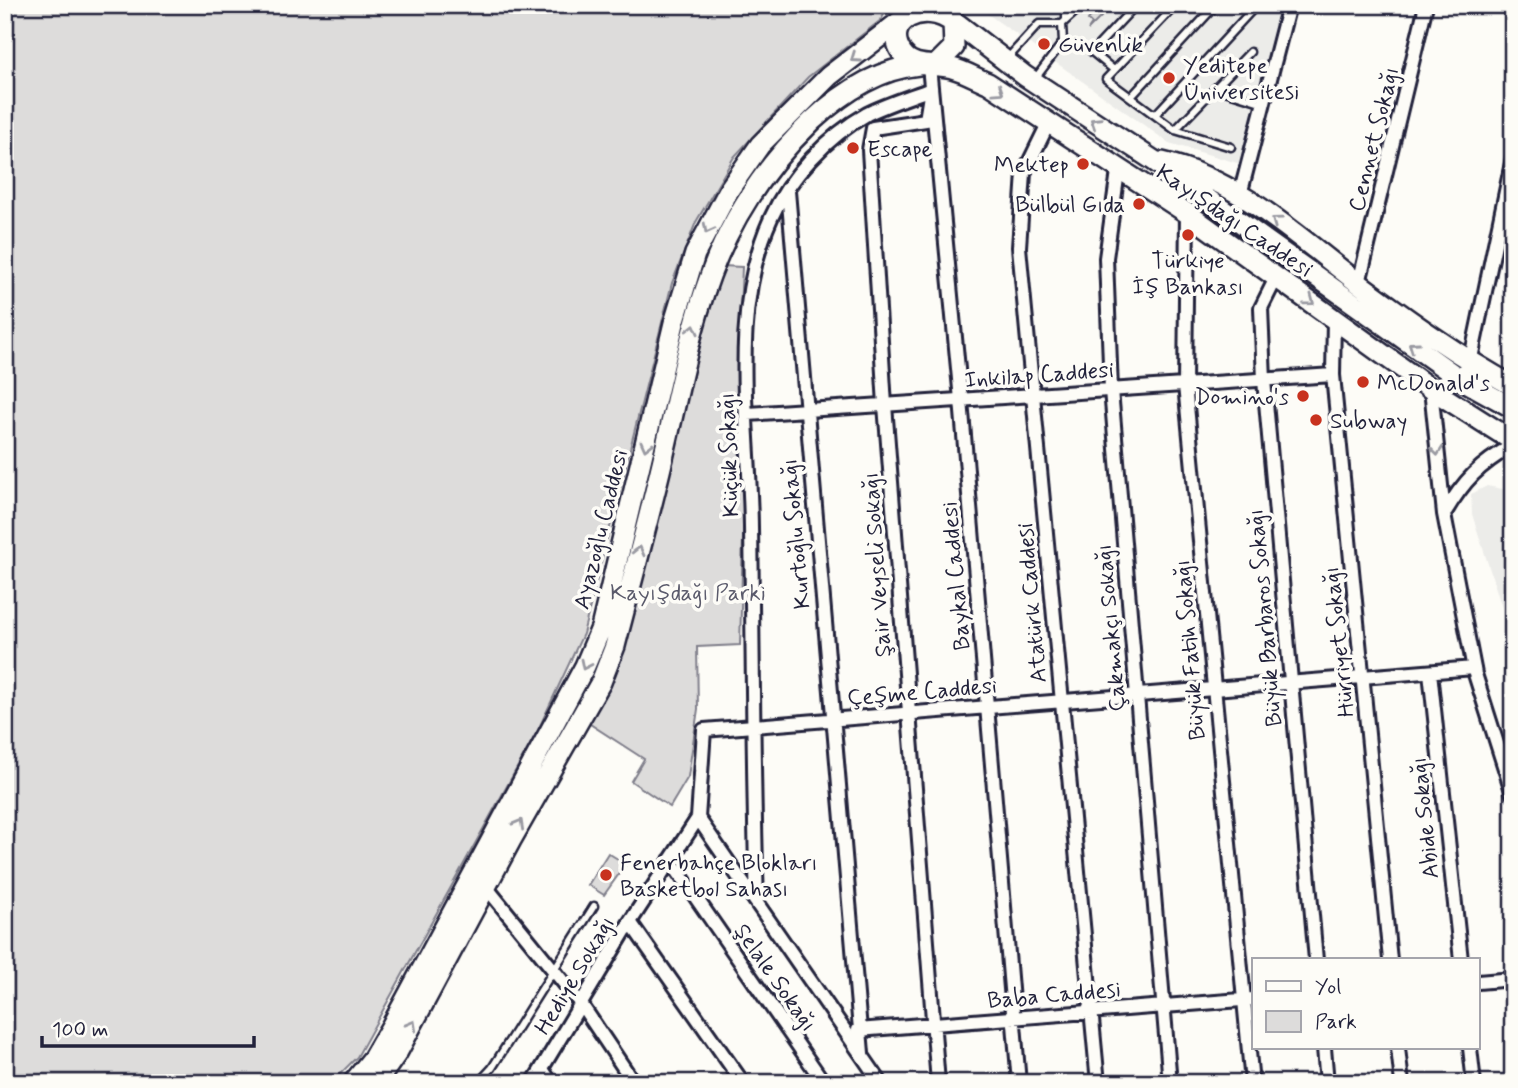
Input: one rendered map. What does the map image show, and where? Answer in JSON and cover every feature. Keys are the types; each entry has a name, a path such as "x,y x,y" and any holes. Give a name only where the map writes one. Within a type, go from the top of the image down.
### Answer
{"main road":[{"path":"923,8 931,8 946,16 953,23 956,38 950,54 928,65 906,57 897,41 900,24 908,15 923,8"},
{"name":"Ayazoğlu Caddesi","path":"352,1083 373,1058 392,1025 585,666 601,628 674,323 695,254 730,188 761,145 829,76 908,15"},
{"name":"Kayışdağı Caddesi","path":"946,16 1033,82 1463,370 1513,408"},
{"name":"Kayışdağı Caddesi","path":"928,65 954,68 988,83 1118,171 1187,213 1432,389 1513,443"},
{"name":"Ayazoğlu Caddesi","path":"376,1083 397,1053 488,888 511,840 601,681 615,646 700,297 737,214 773,164 834,101 863,83 928,65"},
{"path":"1153,160 1196,170 1240,195 1359,283 1463,370 1513,386"}],"street":[{"path":"1240,195 1289,5"},
{"name":"Cennet Sokağı","path":"1359,283 1426,5"},
{"name":"Baykal Caddesi","path":"928,65 961,400 1019,1083"},
{"path":"788,191 812,160 840,133 868,114 931,89"},
{"name":"Şair Veyseli Sokağı","path":"931,89 926,120 873,128 869,150 885,405 938,1083"},
{"name":"Atatürk Caddesi","path":"1048,124 1024,173 1019,247 1098,1083"},
{"path":"1463,370 1513,158"},
{"name":"Çakmakçı Sokağı","path":"1118,171 1106,258 1111,390 1170,1083"},
{"name":"Kurtoğlu Sokağı","path":"788,191 831,719 862,1053"},
{"name":"Küçük Sokağı","path":"757,903 751,726 748,414 750,279 771,217 788,191"},
{"name":"Büyük Fatih Sokağı","path":"1187,213 1185,385 1214,689 1249,999 1252,1083"},
{"name":"Büyük Barbaros Sokağı","path":"1277,276 1261,308 1264,380 1316,958"},
{"name":"Hürriyet Sokağı","path":"1334,319 1333,376 1390,958"},
{"name":"Inkilap Caddesi","path":"748,414 1333,376"},
{"path":"1432,389 1444,514 1474,668 1513,794"},
{"path":"1444,514 1459,488 1481,464 1513,443"},
{"name":"Çeşme Caddesi","path":"751,726 1474,668"},
{"name":"Abide Sokağı","path":"1430,672 1461,958"},
{"path":"751,726 704,730 698,812 881,1083"},
{"name":"Hediye Sokağı","path":"533,1083 698,812"},
{"name":"Şelale Sokağı","path":"670,860 824,1083"},
{"path":"488,888 581,1004 634,1083"},
{"path":"629,922 743,1083"},
{"path":"1480,982 1513,979"},
{"name":"Baba Caddesi","path":"858,1030 1249,999"},
{"path":"1324,1050 1327,1083"},
{"path":"1398,1050 1402,1083"},
{"path":"1470,1050 1474,1083"},
{"path":"542,1069 551,1083"}],"lane":[{"path":"1033,82 1063,42 1066,5"},
{"path":"1005,61 1039,23 1064,21 1083,5"},
{"path":"1114,70 1091,52 1136,5"},
{"path":"1175,5 1106,79 1175,130 1231,147"},
{"path":"1131,97 1216,5"},
{"path":"1155,115 1253,9"},
{"path":"1175,130 1250,52"},
{"path":"1215,89 1264,103"},
{"path":"478,1083 492,1068 594,906"}],"shaded area":[{"name":"Yeditepe Üniversitesi","path":"975,5 1280,5 1241,164 1169,143"},
{"path":"1487,486 1513,491 1513,642 1472,514 1471,494"}],"green space":[{"path":"5,5 889,5 881,20 808,77 734,157 696,222 672,283 583,634 538,730 357,1057 331,1083 5,1083"},
{"path":"1100,5 1113,5 1088,30 1092,24 1088,20"},
{"name":"Kayışdağı Parki","path":"722,266 742,267 737,380 744,501 740,645 697,647 698,709 688,777 670,807 631,781 644,759 587,722 702,316"},
{"name":"Fenerbahçe Blokları Basketbol Sahası","path":"608,853 626,864 604,895 588,885"}],"place":[{"name":"Güvenlik","path":"1044,44"},
{"name":"Yeditepe Üniversitesi","path":"1169,78"},
{"name":"Escape","path":"853,148"},
{"name":"Mektep","path":"1083,164"},
{"name":"Bülbül Gıda","path":"1139,204"},
{"name":"Türkiye İş Bankası","path":"1188,235"},
{"name":"McDonald's","path":"1363,382"},
{"name":"Domino's","path":"1303,396"},
{"name":"Subway","path":"1316,420"},
{"name":"Fenerbahçe Blokları Basketbol Sahası","path":"606,875"}]}
